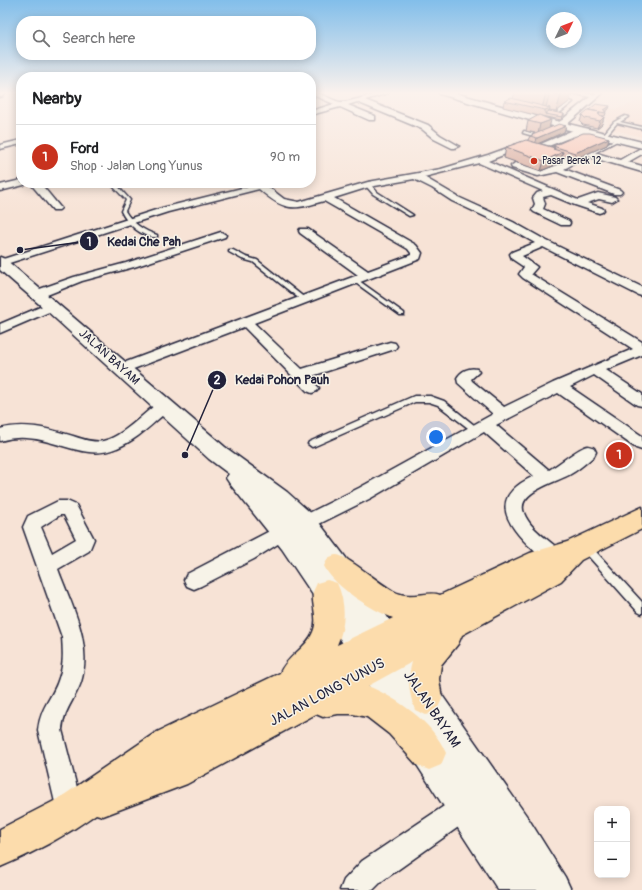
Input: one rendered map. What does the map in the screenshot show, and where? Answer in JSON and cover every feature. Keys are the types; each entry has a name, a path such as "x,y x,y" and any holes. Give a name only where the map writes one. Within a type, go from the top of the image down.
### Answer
{"main road":[{"path":"595,134 642,145"},
{"name":"JALAN BAYAM","path":"0,262 123,368 217,453 294,528 332,579 380,652 429,753 520,890"},
{"name":"JALAN LONG YUNUS","path":"0,848 70,812 175,772 281,703 457,612 552,573 570,551 642,517"},
{"path":"281,703 325,642 330,628 332,579 374,594 388,603 402,608 457,612 442,640 427,658 422,683 426,700"},
{"name":"JALAN BAYAM","path":"380,652 426,700 515,831 552,890"},
{"path":"281,703 350,697 367,700 387,711 405,727 429,753"}],"street":[{"path":"433,134 455,146"},
{"path":"534,150 573,134"},
{"path":"542,153 580,137 580,134"},
{"path":"264,188 289,206 299,205 368,185 415,176 491,157 524,142 534,150 571,162"},
{"path":"0,148 16,143"},
{"path":"621,163 642,151"},
{"path":"590,154 642,169"},
{"path":"491,157 538,174 544,174 571,162"},
{"path":"479,160 549,192 599,210"},
{"path":"556,169 621,193"},
{"path":"415,176 455,199 509,224 642,292"},
{"path":"0,188 16,184"},
{"path":"38,188 56,208"},
{"path":"0,262 130,220 245,188"},
{"path":"549,192 540,195 538,198 540,204 537,210 565,223"},
{"path":"578,203 598,196 612,199"},
{"path":"123,368 416,257 417,253 412,247 325,197"},
{"path":"304,231 361,278"},
{"path":"38,294 78,279 130,265 221,235"},
{"path":"544,243 516,255 531,267 525,274 642,349"},
{"path":"0,329 52,306"},
{"path":"246,322 312,388"},
{"path":"299,375 390,346"},
{"path":"194,580 365,493 503,414 558,386 642,349"},
{"path":"595,369 640,397"},
{"path":"472,372 464,378 464,383 503,414"},
{"path":"558,386 642,444"},
{"path":"0,435 6,432 22,430 39,433 89,447 102,447 114,444 164,406"},
{"path":"480,427 548,478"},
{"path":"570,551 522,526 515,514 514,502 519,494 530,484 548,478 565,469 588,452"},
{"path":"47,565 73,637 74,656 70,681 51,717 50,730 70,812"},
{"path":"354,890 372,871 464,807"}],"lane":[{"path":"529,134 537,136"},
{"path":"524,142 543,134"},
{"path":"571,162 619,139"},
{"path":"368,185 375,193 411,215"},
{"path":"117,188 128,200 122,211 125,216 146,235 155,236"},
{"path":"231,251 244,258 255,261 303,299"},
{"path":"361,278 402,314"},
{"path":"312,444 414,399 430,399 441,403 480,427"},
{"path":"570,551 642,609"}],"shaded area":[{"path":"629,134 642,134 642,137"}],"building":[{"path":"536,134 548,134 537,138 530,136"},
{"path":"582,134 592,134 609,138 575,153 553,146"},
{"path":"526,140 555,148 553,149 563,152 544,161 506,147"}],"place":[{"name":"Pasar Berek 12","path":"534,161"},
{"name":"Kedai Che Pah","path":"20,250"},
{"name":"Kedai Pohon Pauh","path":"185,455"},
{"name":"Ford","path":"619,455"}]}
